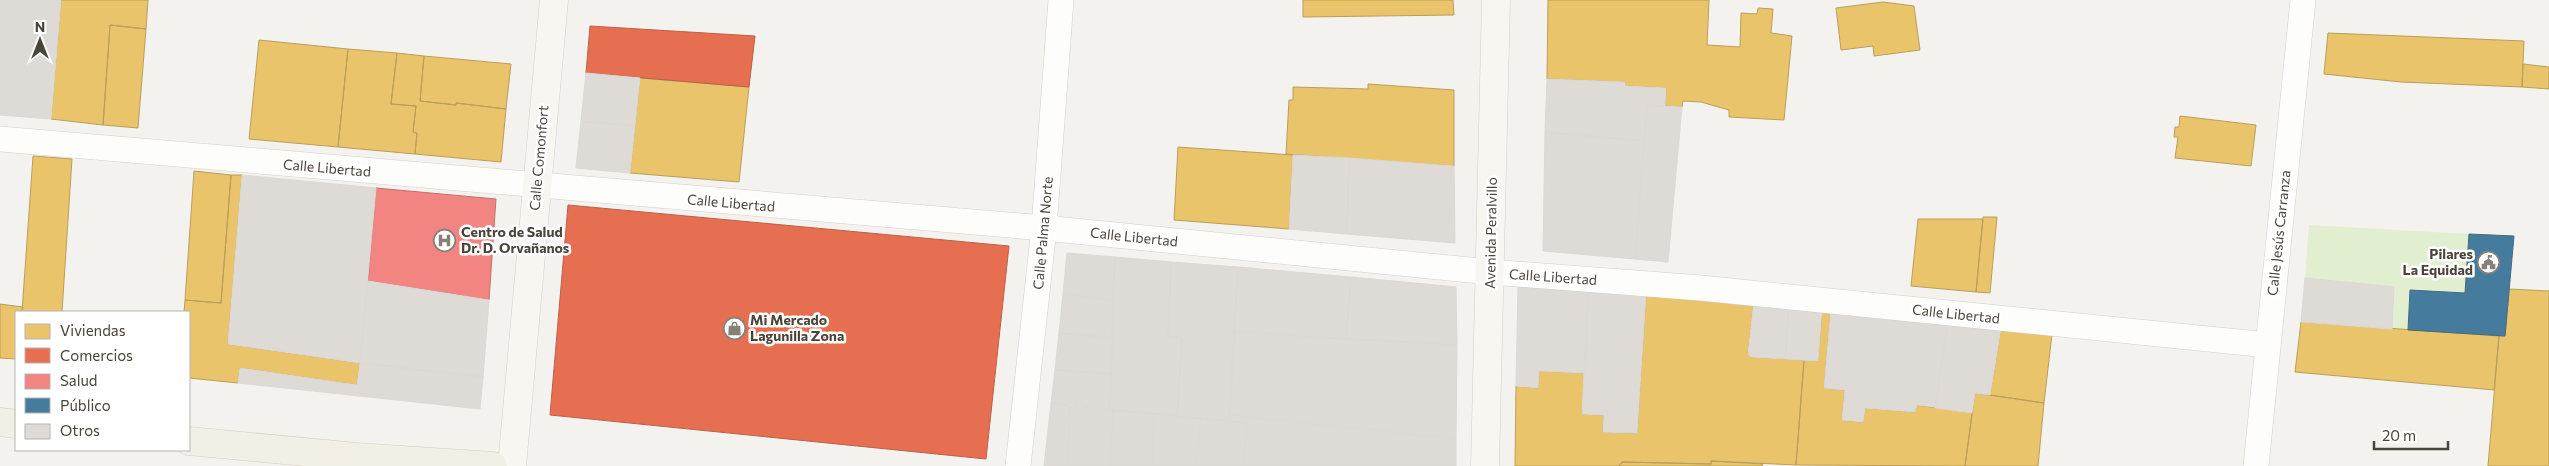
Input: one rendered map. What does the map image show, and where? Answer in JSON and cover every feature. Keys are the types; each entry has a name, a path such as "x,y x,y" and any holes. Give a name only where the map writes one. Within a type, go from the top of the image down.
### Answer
{"main road":[{"path":"0,422 15,424"},
{"path":"190,440 357,457 493,466"}],"street":[{"name":"Calle Comonfort","path":"512,466 554,0"},
{"name":"Calle Palma Norte","path":"1018,466 1044,228 1062,0"},
{"name":"Avenida Peralvillo","path":"1485,466 1496,0"},
{"name":"Calle Jesús Carranza","path":"2256,466 2302,0"},
{"name":"Calle Libertad","path":"0,139 536,187 1044,228 1490,272 1701,288 2268,345"}],"green space":[{"path":"2309,225 2469,234 2465,293 2410,290 2408,330 2392,329 2393,287 2305,278"}],"building: Viviendas":[{"path":"61,0 148,0 146,29 110,25 103,125 51,119"},
{"path":"1303,0 1453,0 1454,15 1303,17"},
{"path":"1548,0 1709,0 1707,45 1740,47 1741,13 1757,14 1758,8 1773,9 1771,33 1792,36 1784,120 1729,117 1729,110 1701,102 1683,101 1682,107 1665,106 1666,88 1625,86 1625,82 1547,79"},
{"path":"1883,2 1914,6 1920,50 1874,56 1873,46 1841,50 1836,8"},
{"path":"110,25 146,29 138,128 103,125"},
{"path":"2328,33 2524,41 2522,87 2401,82 2324,74"},
{"path":"259,40 348,49 338,147 249,139"},
{"path":"348,49 397,53 391,104 416,106 413,132 417,133 415,154 338,147"},
{"path":"397,53 424,56 420,101 506,109 501,162 415,154 417,133 413,132 416,106 391,104"},
{"path":"424,56 511,64 506,109 420,101"},
{"path":"2523,64 2549,67 2549,89 2522,87"},
{"path":"640,78 749,87 739,182 630,173"},
{"path":"1368,84 1454,90 1454,166 1286,154 1289,100 1293,100 1293,87 1368,89"},
{"path":"2180,116 2256,125 2251,166 2175,158 2178,137 2174,137 2175,127 2179,127"},
{"path":"1178,147 1293,155 1289,229 1174,220"},
{"path":"33,156 72,159 62,311 22,311"},
{"path":"194,171 231,175 221,303 185,300"},
{"path":"231,175 242,175 228,344 360,363 357,385 240,368 238,383 190,378 190,311 184,311 185,300 221,303"},
{"path":"1983,217 1997,217 1990,293 1976,292"},
{"path":"1918,219 1983,219 1976,292 1911,286"},
{"path":"2509,289 2549,291 2549,466 2488,466 2499,336 2505,336"},
{"path":"1646,294 1754,300 1748,354 1751,357 1804,360 1796,465 1711,461 1711,464 1622,462 1619,466 1515,466 1516,386 1538,388 1539,371 1586,373 1582,414 1604,415 1603,432 1637,433"},
{"path":"0,304 23,307 22,311 15,311 15,359 0,358"},
{"path":"1822,308 1831,309 1824,388 1845,390 1842,420 1863,422 1865,408 1915,412 1917,405 1972,413 1965,466 1796,465 1804,360 1818,361"},
{"path":"2301,322 2499,336 2494,390 2295,372"},
{"path":"2001,328 2052,334 2044,403 1990,395"},
{"path":"1975,393 2044,403 2038,466 1965,466"},
{"path":"1711,461 1763,464 1762,466 1619,466 1622,462 1711,464"}],"building: Comercios":[{"path":"590,26 755,36 749,87 586,73"},
{"path":"568,205 1009,246 986,459 550,415"}],"building: Salud":[{"path":"376,188 496,199 489,300 368,281"}],"building: Público":[{"name":"Pilares La Equidad","path":"2469,234 2514,236 2505,336 2408,330 2410,290 2465,293"}],"building: Otros":[{"path":"0,0 61,0 51,119 0,115"},
{"path":"586,73 640,78 635,126 581,121"},
{"path":"1547,79 1625,82 1625,86 1666,88 1665,106 1647,105 1644,141 1545,132"},
{"path":"1647,105 1682,107 1668,262 1635,259"},
{"path":"581,121 635,126 630,173 576,168"},
{"path":"1545,132 1644,141 1635,259 1543,251"},
{"path":"1293,155 1349,158 1347,234 1289,229"},
{"path":"1349,158 1454,166 1455,243 1347,234"},
{"path":"242,175 376,188 360,363 228,344"},
{"path":"1067,253 1115,257 1113,300 1063,294"},
{"path":"1115,257 1171,262 1168,336 1182,338 1177,416 1110,410"},
{"path":"1171,262 1238,267 1229,421 1177,416 1182,338 1168,336"},
{"path":"1238,267 1351,277 1346,339 1234,332"},
{"path":"1351,277 1456,287 1457,345 1346,339"},
{"path":"2305,278 2394,287 2392,329 2301,322"},
{"path":"368,281 489,300 483,377 360,363"},
{"path":"1518,287 1588,291 1586,373 1539,371 1538,388 1516,386"},
{"path":"1588,291 1646,294 1637,433 1603,432 1604,415 1582,414"},
{"path":"1063,294 1113,300 1112,338 1059,333"},
{"path":"1754,300 1789,304 1785,359 1751,357 1748,354"},
{"path":"1789,304 1822,308 1818,361 1785,359"},
{"path":"1831,309 1948,323 1935,407 1917,405 1915,412 1865,408 1863,422 1842,420 1845,390 1824,388"},
{"path":"1948,323 2001,328 1990,395 1975,393 1972,413 1935,408"},
{"path":"1234,332 1457,345 1456,439 1230,415"},
{"path":"1059,333 1112,338 1111,374 1055,370"},
{"path":"360,363 483,377 480,409 238,383 240,368 357,385"},
{"path":"1055,370 1111,374 1110,409 1051,403"},
{"path":"1051,403 1070,406 1068,466 1044,466"},
{"path":"1070,406 1113,410 1110,466 1068,466"},
{"path":"1113,410 1154,414 1152,466 1110,466"},
{"path":"1154,414 1201,418 1196,466 1152,466"},
{"path":"1230,415 1456,439 1456,466 1243,466 1247,423 1229,421"},
{"path":"1201,418 1247,423 1243,466 1196,466"}],"place":[{"name":"Centro de Salud Dr. D. Orvañanos","path":"445,240"},
{"name":"Pilares La Equidad","path":"2489,262"},
{"name":"Mi Mercado Lagunilla Zona","path":"734,328"}]}
